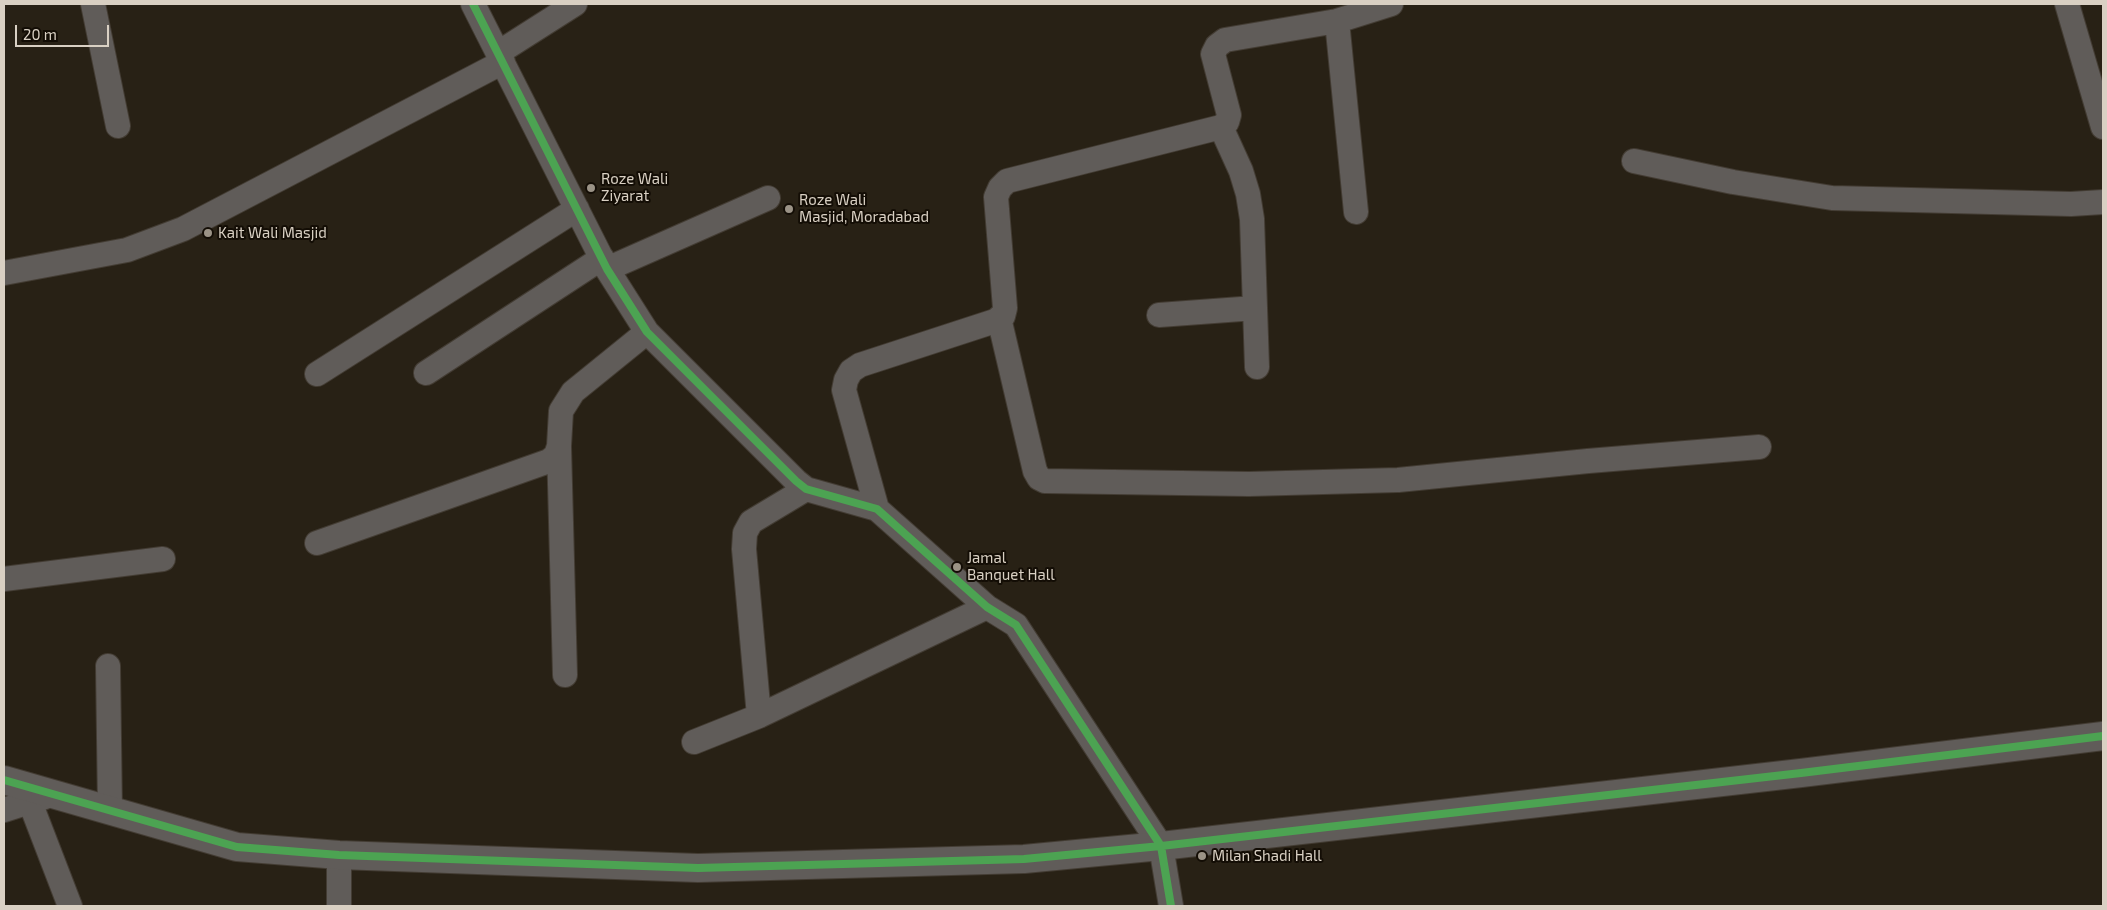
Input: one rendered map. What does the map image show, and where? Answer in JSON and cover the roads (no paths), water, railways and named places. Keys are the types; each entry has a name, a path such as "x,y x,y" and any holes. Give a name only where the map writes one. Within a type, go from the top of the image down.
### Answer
{"street":[{"path":"93,4 118,126"},
{"path":"473,4 604,263 647,332 806,489 877,509 987,607 1016,625 1161,846 1171,906"},
{"path":"4,273 127,250 183,228 501,58 576,4"},
{"path":"2067,4 2103,127"},
{"path":"877,509 844,390 846,380 851,371 860,365 995,322 1003,316 1005,308 996,197 1000,188 1007,181 1221,127 1227,122 1229,115 1213,54 1217,46 1225,40 1337,21 1380,5"},
{"path":"1337,21 1356,212"},
{"path":"1221,127 1241,171 1248,194 1252,219 1257,367"},
{"path":"1634,161 1733,182 1832,198 2071,204 2103,202"},
{"path":"426,373 604,263 768,198"},
{"path":"317,374 577,209"},
{"path":"1159,315 1255,308"},
{"path":"999,318 1035,471 1039,478 1045,481 1249,484 1398,480 1588,461 1759,447"},
{"path":"565,675 559,446 561,411 573,392 647,332"},
{"path":"317,543 549,461 556,455 559,446"},
{"path":"759,716 744,549 745,533 751,522 806,489"},
{"path":"4,579 163,559"},
{"path":"694,742 759,716 987,607"},
{"path":"108,666 110,811"},
{"path":"4,780 42,798 110,811 237,847 339,855 698,868 1024,859 1161,846 1801,773 2103,736"},
{"path":"4,810 42,798"},
{"path":"42,798 70,906"},
{"path":"339,855 339,906"}],"place":[{"name":"Roze Wali Ziyarat","path":"591,188"},
{"name":"Roze Wali Masjid, Moradabad","path":"789,209"},
{"name":"Kait Wali Masjid","path":"208,233"},
{"name":"Jamal Banquet Hall","path":"957,567"},
{"name":"Milan Shadi Hall","path":"1202,856"}]}
